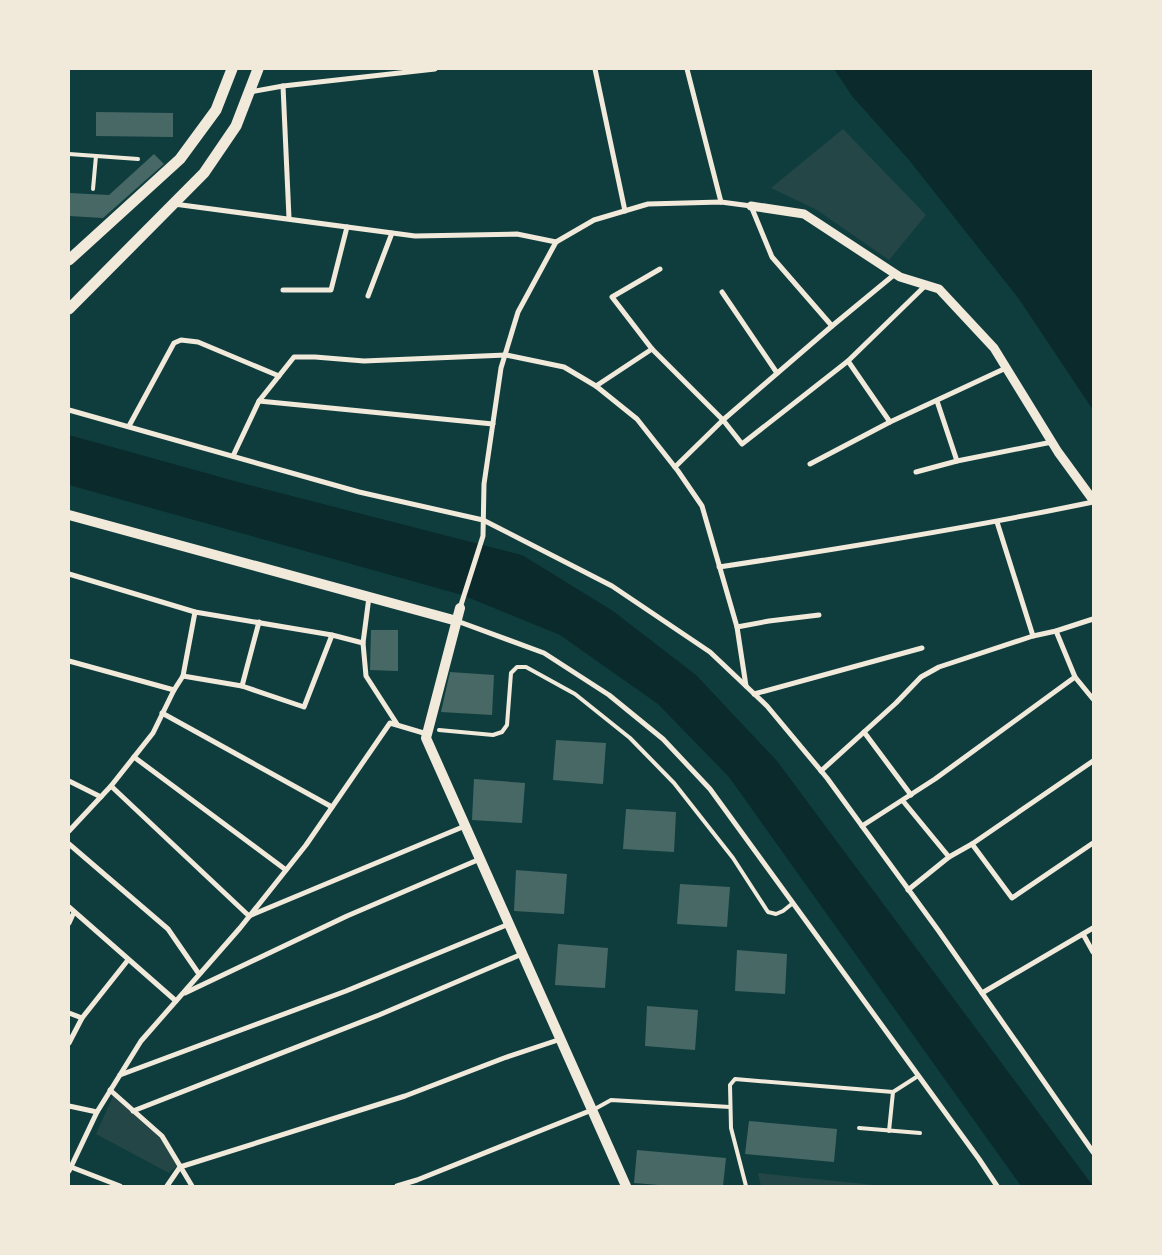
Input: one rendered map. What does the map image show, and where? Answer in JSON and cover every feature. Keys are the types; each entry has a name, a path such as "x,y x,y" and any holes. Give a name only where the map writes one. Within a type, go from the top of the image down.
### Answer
{"main road":[{"path":"69,260 180,159 216,110 232,69"},
{"path":"69,309 204,173 236,126 258,69"},
{"path":"69,515 457,621"},
{"path":"460,608 426,738 626,1186"}],"street":[{"path":"250,92 283,86 435,69"},
{"path":"595,69 625,210"},
{"path":"687,69 722,202"},
{"path":"283,86 289,218"},
{"path":"460,608 483,536 484,484 493,424 502,368 518,312 556,242 594,220 648,204 722,202 804,214 900,277 939,289 994,348 1052,442 1093,501 997,522 877,543 719,567"},
{"path":"174,204 415,236 517,234 556,242"},
{"path":"751,206 772,258 832,326"},
{"path":"283,290 331,290 348,227"},
{"path":"368,296 392,233"},
{"path":"660,269 612,297 652,349 723,420 742,444 848,361 927,285"},
{"path":"675,467 723,420 895,274"},
{"path":"722,292 777,373"},
{"path":"128,426 174,344 181,340 198,342 279,376"},
{"path":"596,386 652,349"},
{"path":"233,456 259,400 294,357 364,362 506,355 564,367 596,386 636,419 675,467 702,506 737,627 746,686"},
{"path":"848,361 890,422"},
{"path":"810,464 890,422 1006,368"},
{"path":"259,400 493,424"},
{"path":"937,401 957,460"},
{"path":"69,410 359,492 483,520 612,586 710,652 767,706 821,771 982,993 1093,1152"},
{"path":"916,472 957,460 1052,442"},
{"path":"997,522 1033,636"},
{"path":"69,574 195,612 332,635 363,643"},
{"path":"369,597 363,643 366,676 397,725"},
{"path":"69,831 111,786 153,733 183,676 195,612"},
{"path":"737,627 769,620 819,615"},
{"path":"821,771 921,677 939,667 1093,618"},
{"path":"457,621 544,653 609,695 664,739 710,789 997,1186"},
{"path":"242,686 259,622"},
{"path":"1056,631 1076,677 1093,699"},
{"path":"183,676 242,686 304,707 332,635"},
{"path":"754,694 922,648"},
{"path":"69,661 174,690"},
{"path":"862,826 903,801 1076,677"},
{"path":"162,713 332,807"},
{"path":"120,1186 70,1169 97,1112 141,1041 249,916 286,870 390,723 427,734"},
{"path":"864,732 911,795"},
{"path":"134,756 286,870"},
{"path":"908,890 949,857 972,844 1093,761"},
{"path":"69,781 101,797"},
{"path":"111,786 249,916"},
{"path":"903,801 949,857"},
{"path":"249,916 466,826"},
{"path":"972,844 1012,898 1093,843"},
{"path":"69,844 168,929 199,974"},
{"path":"182,994 347,916 480,859"},
{"path":"69,907 176,1002"},
{"path":"69,923 74,912"},
{"path":"119,1076 346,991 509,924"},
{"path":"982,993 1093,928"},
{"path":"1083,934 1093,952"},
{"path":"134,1111 336,1033 523,954"},
{"path":"69,1043 82,1018 128,960"},
{"path":"69,1013 82,1018"},
{"path":"167,1186 180,1167 405,1096 504,1058 561,1039"},
{"path":"110,1090 162,1136 192,1186"},
{"path":"69,1106 97,1112"},
{"path":"397,1186 417,1183 593,1110"}],"lane":[{"path":"69,154 138,159"},
{"path":"93,189 96,156"},
{"path":"439,730 493,735 502,732 507,725 511,672 517,668 526,667 575,694 630,738 674,782 733,858 768,912 776,914 793,903"},
{"path":"746,1186 731,1128 730,1084 735,1079 892,1092 918,1076"},
{"path":"889,1130 892,1092"},
{"path":"593,1110 611,1100 730,1107"},
{"path":"859,1128 920,1133"}],"shaded area":[{"path":"834,69 1093,69 1093,410 1019,299 909,160 852,96"},
{"path":"843,129 926,215 889,260 817,210 771,188"},
{"path":"69,435 249,485 522,555 613,611 696,675 777,761 1093,1186 1021,1186 729,777 658,704 560,635 462,595 69,485"},
{"path":"114,1094 162,1136 178,1165 169,1173 96,1134"},
{"path":"758,1173 875,1185 875,1186 761,1186"}],"building":[{"path":"96,112 173,113 173,137 96,136"},
{"path":"154,154 164,164 103,218 69,216 69,193 109,195"},
{"path":"371,630 398,630 398,671 370,670"},
{"path":"450,672 494,675 492,715 441,712"},
{"path":"556,740 606,743 603,784 553,780"},
{"path":"474,779 525,783 522,823 472,820"},
{"path":"626,809 676,812 674,852 623,849"},
{"path":"516,870 567,874 564,914 514,911"},
{"path":"680,884 730,887 727,927 677,924"},
{"path":"558,944 608,948 605,988 555,985"},
{"path":"737,950 787,954 785,994 735,991"},
{"path":"647,1006 698,1010 695,1050 645,1046"},
{"path":"749,1121 837,1129 834,1162 745,1154"},
{"path":"637,1150 726,1158 723,1186 671,1186 634,1183"}]}
